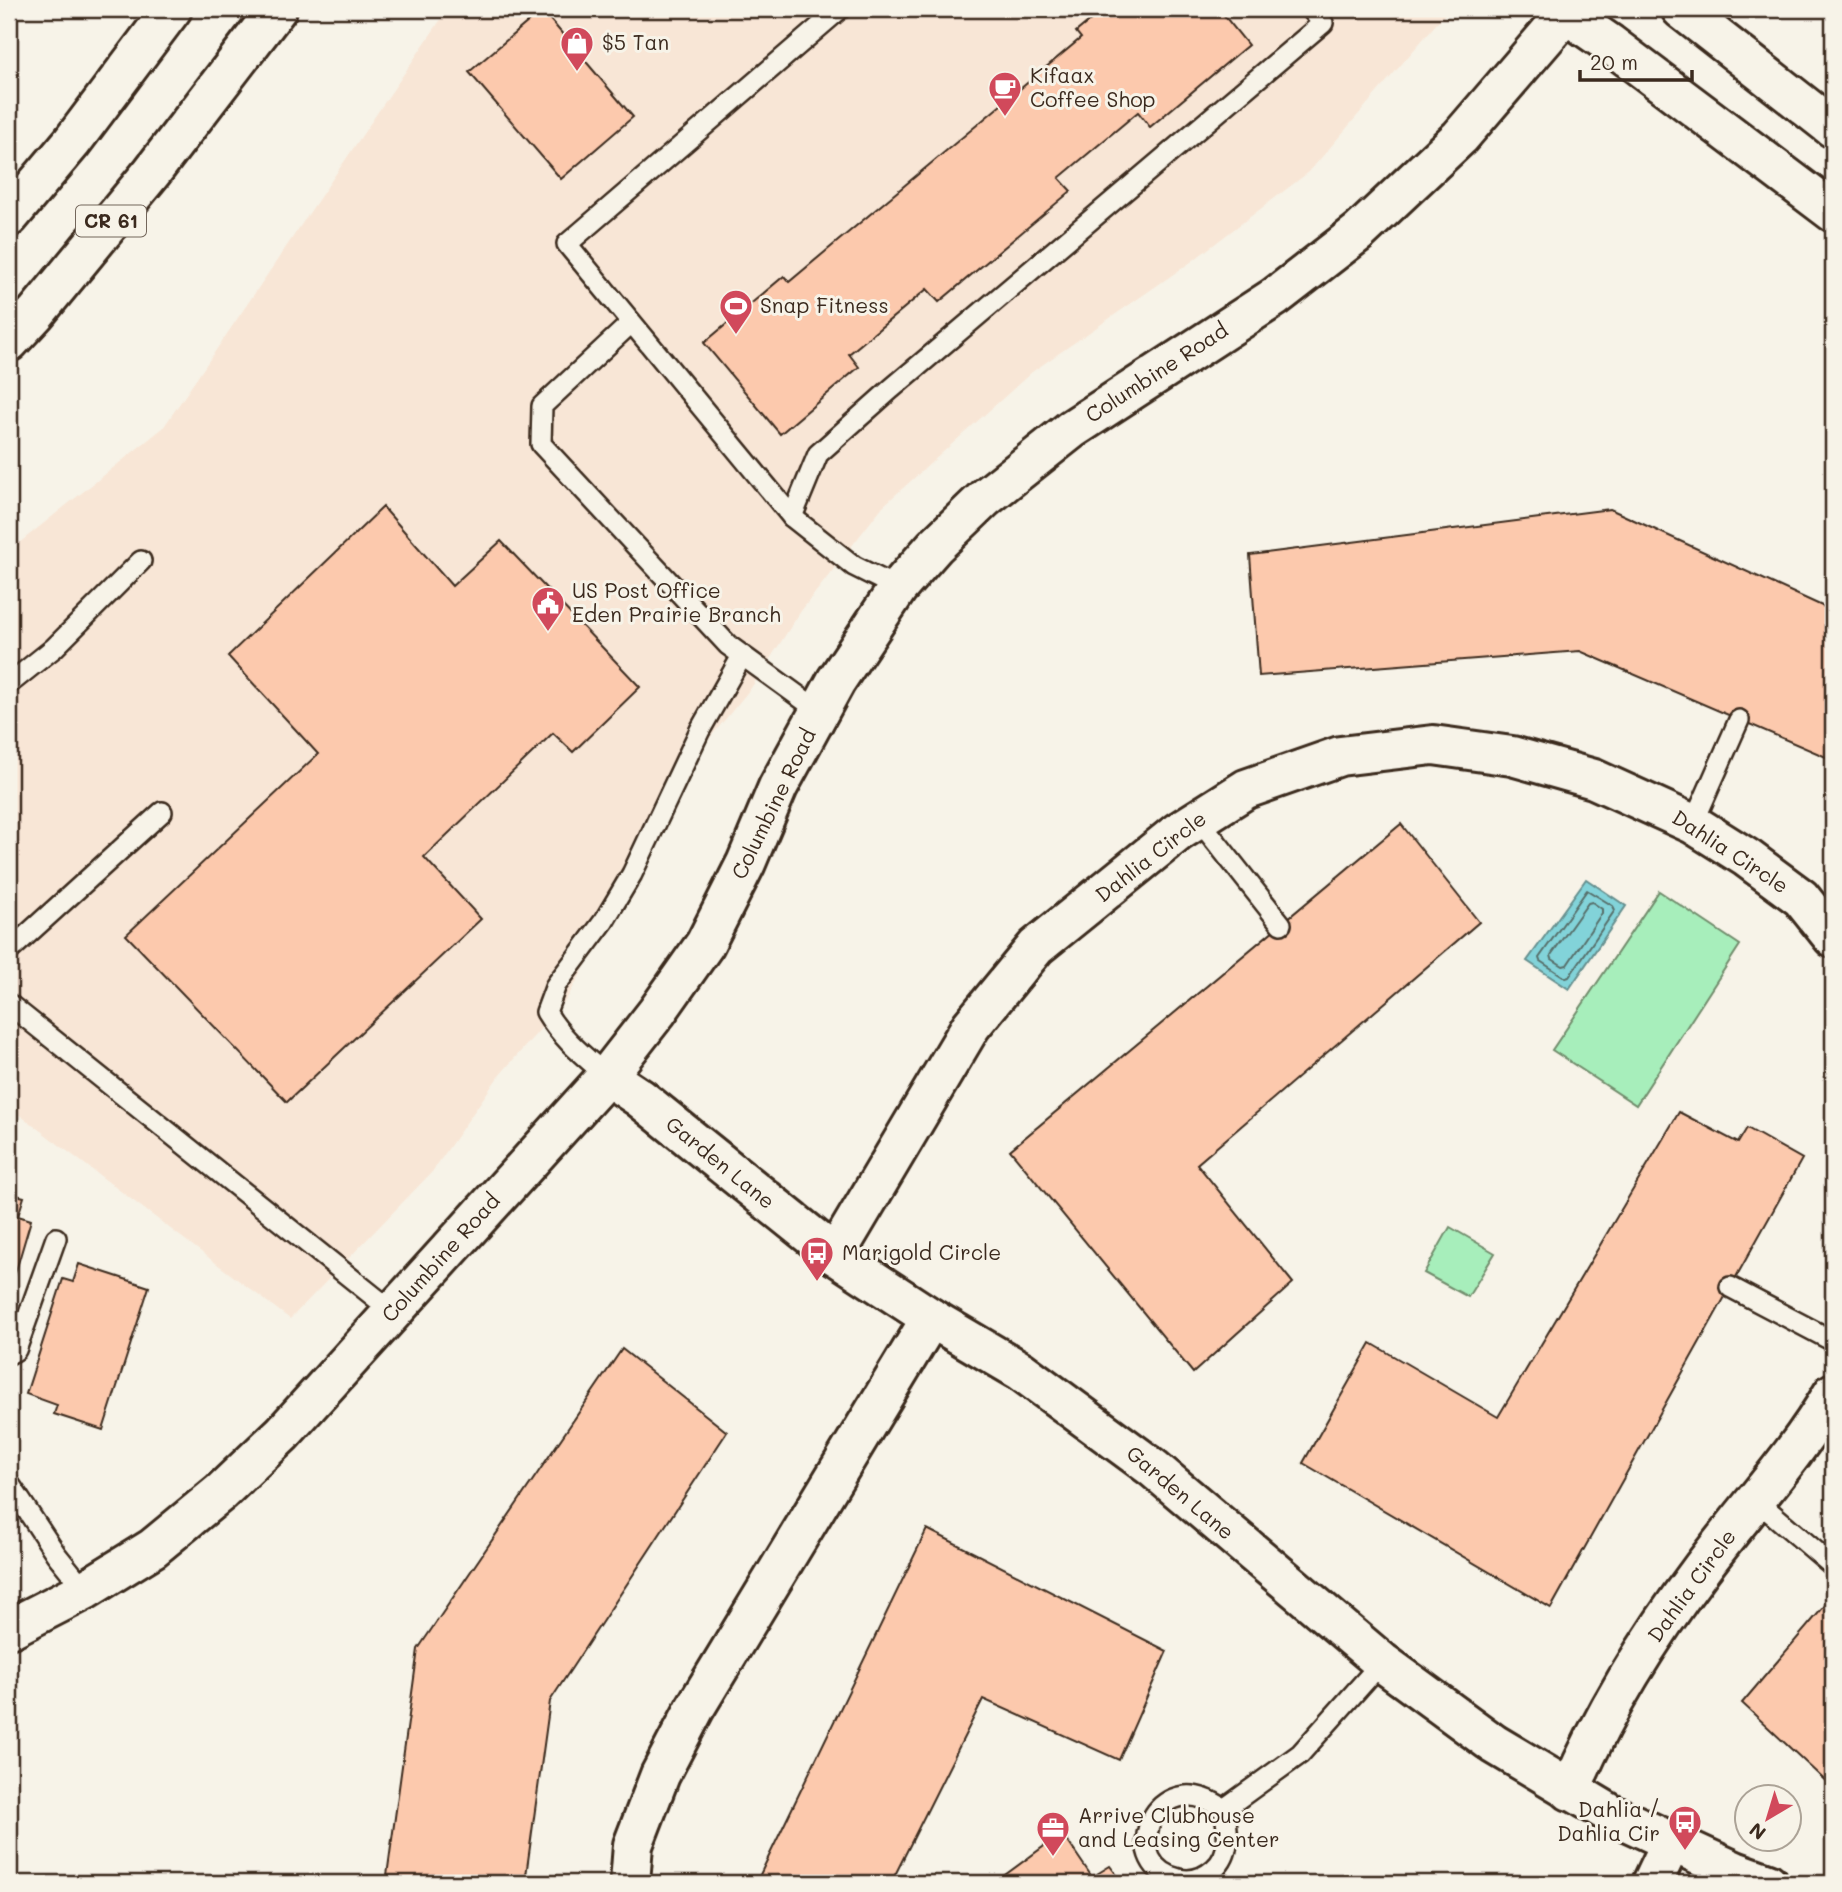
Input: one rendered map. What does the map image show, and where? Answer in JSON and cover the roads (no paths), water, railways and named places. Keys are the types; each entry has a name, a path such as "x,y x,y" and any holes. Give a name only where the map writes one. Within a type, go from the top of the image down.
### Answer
{"street":[{"path":"9,217 72,142 172,9"},
{"name":"CR 61","path":"9,342 152,172 277,9"},
{"path":"1681,9 1833,128"},
{"path":"1565,10 1833,212"},
{"name":"Columbine Road","path":"9,1629 85,1590 153,1548 221,1492 283,1433 607,1076 705,944 747,863 778,787 836,681 898,588 935,546 985,498 1072,429 1275,297 1359,232 1460,137 1565,10"},
{"name":"Dahlia Circle","path":"835,1255 971,1026 1036,947 1178,832 1198,819 1246,789 1340,756 1433,746 1512,756 1594,779 1693,824 1747,858 1827,918"},
{"name":"Garden Lane","path":"607,1076 640,1098 835,1255 931,1318 1021,1371 1153,1468 1382,1662 1494,1744 1570,1791 1671,1843 1768,1883"},
{"path":"630,1883 632,1845 660,1775 690,1719 931,1318"},
{"name":"Dahlia Circle","path":"1570,1791 1590,1743 1642,1653 1702,1568 1813,1429 1833,1393"},
{"path":"1652,1883 1671,1843"}],"lane":[{"path":"840,9 567,244 792,517 854,566 898,588"},
{"path":"792,517 818,454 891,388 1323,23 1311,9"},
{"path":"631,323 542,405 541,444 728,645 820,710"},
{"path":"9,684 54,648 141,561"},
{"path":"607,1076 556,1030 546,1012 556,985 604,920 632,874 701,730 742,656"},
{"path":"1693,824 1739,720"},
{"path":"9,951 162,813"},
{"path":"1198,819 1281,923"},
{"path":"9,1004 392,1311"},
{"path":"9,1354 16,1350 56,1238"},
{"path":"1730,1287 1833,1341"},
{"path":"9,1483 56,1554 85,1590"},
{"path":"1756,1500 1833,1566"},
{"path":"1224,1809 1300,1754 1382,1662"},
{"path":"1181,1797 1202,1798 1224,1809 1229,1830 1227,1849 1220,1864 1205,1877 1188,1881 1168,1877 1153,1864 1145,1842 1150,1820 1162,1804 1181,1797"}],"water":[{"path":"1586,879 1626,906 1569,989 1527,961"}],"place":[{"name":"$5 Tan","path":"577,73"},
{"name":"Kifaax Coffee Shop","path":"1005,118"},
{"name":"Snap Fitness","path":"736,336"},
{"name":"US Post Office Eden Prairie Branch","path":"548,633"},
{"name":"Marigold Circle","path":"817,1283"},
{"name":"Dahlia / Dahlia Cir","path":"1685,1852"},
{"name":"Arrive Clubhouse and Leasing Center","path":"1053,1858"}]}
